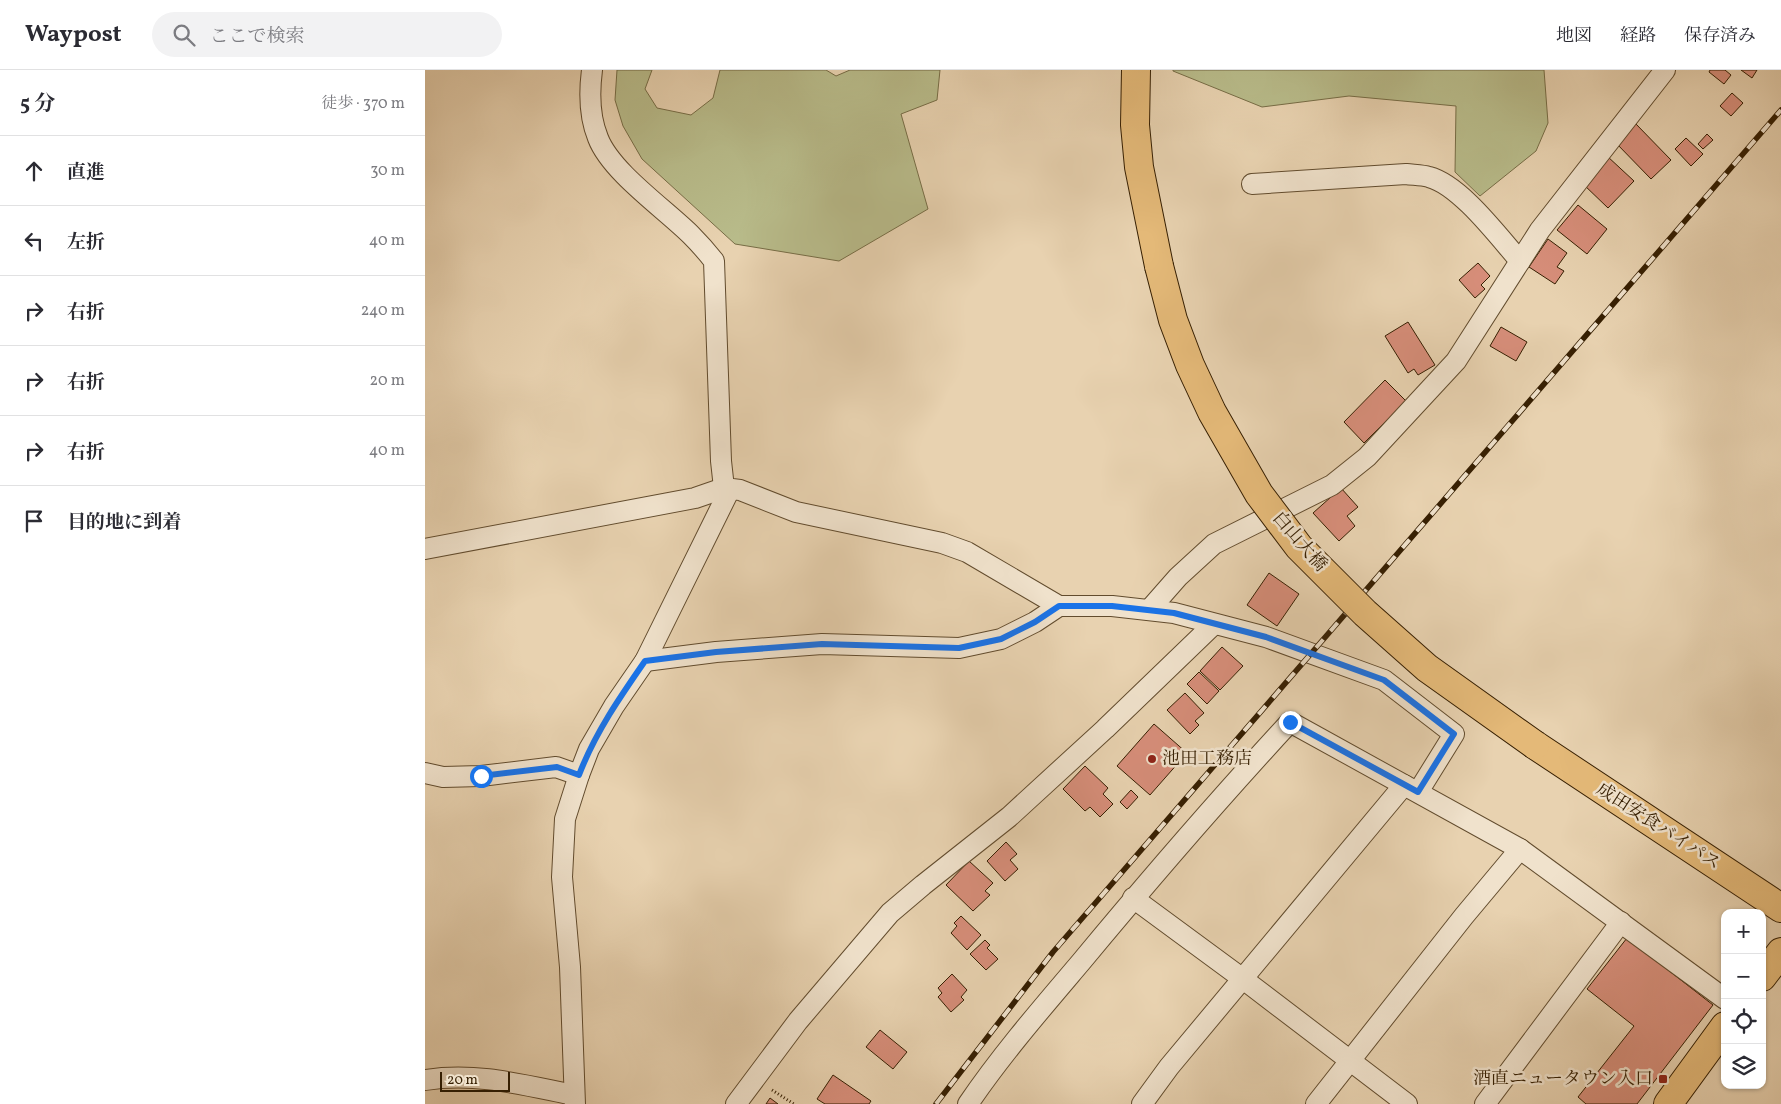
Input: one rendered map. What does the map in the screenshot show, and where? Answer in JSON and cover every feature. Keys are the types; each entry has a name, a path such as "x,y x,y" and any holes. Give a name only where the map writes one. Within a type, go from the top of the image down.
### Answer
{"main road":[{"name":"白山大橋","path":"1136,70 1135,124 1139,167 1159,266 1173,320 1211,412 1259,494 1299,547 1365,613 1427,668 1535,745"},
{"name":"成田安食バイパス","path":"1535,745 1781,908"},
{"path":"1766,971 1781,952"},
{"path":"1668,1104 1721,1031"}],"street":[{"path":"425,1080 445,1077 491,1078 575,1099 569,968 562,877 565,819 589,749 614,706 645,661 727,488 721,461 715,261 691,235 612,162 599,140 592,119 590,88 592,70"},
{"path":"1149,610 1178,577 1214,544 1332,485 1367,457 1456,361 1540,230 1665,70"},
{"path":"1253,184 1406,174 1429,176 1446,184 1460,194 1520,261"},
{"path":"425,549 695,498 727,488 740,490 796,512 942,543 967,552 1059,606 1112,606 1174,613 1266,637 1384,680 1454,734 1411,789 1243,978 1169,1067 1142,1104"},
{"path":"645,661 716,652 822,644 959,648 1001,639 1035,622 1059,606"},
{"path":"736,1104 798,1021 890,913 1009,817 1214,624"},
{"path":"968,1104 994,1066 1133,898 1290,722 1520,849 1721,996"},
{"path":"425,773 443,777 481,776 557,767 579,775"},
{"path":"1317,1104 1350,1059 1520,849"},
{"path":"1133,898 1243,978 1407,1104"},
{"path":"1485,1104 1621,922"}],"green space":[{"path":"617,70 652,70 645,89 657,108 691,115 713,98 720,70 826,70 836,76 850,70 940,70 937,100 901,114 928,209 839,261 735,244 642,159 623,126 615,100"},
{"path":"1173,70 1544,70 1548,123 1536,151 1480,196 1455,172 1456,106 1349,96 1262,107"}],"building":[{"path":"1710,70 1725,70 1731,75 1724,84 1709,72"},
{"path":"1741,70 1757,70 1752,78"},
{"path":"1732,93 1743,103 1731,116 1720,106"},
{"path":"1635,123 1671,160 1651,179 1615,142"},
{"path":"1707,134 1713,140 1703,149 1698,144"},
{"path":"1686,138 1703,154 1691,166 1675,149"},
{"path":"1607,156 1634,181 1608,208 1582,183"},
{"path":"1578,205 1607,229 1587,254 1557,230"},
{"path":"1548,239 1567,253 1557,267 1564,271 1555,284 1529,267"},
{"path":"1478,263 1490,276 1481,285 1485,289 1475,298 1459,280"},
{"path":"1408,322 1435,365 1418,375 1414,369 1408,373 1385,336"},
{"path":"1501,327 1527,342 1516,361 1490,346"},
{"path":"1385,380 1406,401 1364,443 1344,422"},
{"path":"1341,488 1358,507 1347,516 1355,526 1339,541 1313,513"},
{"path":"1269,573 1299,594 1277,626 1247,605"},
{"path":"1222,647 1243,666 1220,690 1200,671"},
{"path":"1199,672 1219,691 1207,704 1187,684"},
{"path":"1185,693 1204,713 1195,721 1199,725 1190,734 1167,710"},
{"name":"池田工務店","path":"1154,724 1187,753 1150,795 1117,766"},
{"path":"1085,766 1108,788 1103,794 1113,804 1100,817 1090,807 1085,811 1063,789"},
{"path":"1131,790 1138,797 1127,809 1120,802"},
{"path":"1006,842 1017,854 1010,860 1018,869 1005,881 987,861"},
{"path":"969,861 993,883 985,891 990,895 973,911 946,885"},
{"path":"961,916 981,935 967,950 951,933 957,926 954,923"},
{"path":"1627,938 1713,1005 1637,1104 1586,1104 1578,1097 1634,1026 1587,989"},
{"path":"985,940 990,945 987,948 998,959 986,970 970,954"},
{"path":"952,974 967,990 961,997 964,1000 951,1012 938,997 942,993 938,988"},
{"path":"880,1030 907,1052 893,1069 866,1047"},
{"path":"833,1075 871,1101 869,1104 825,1104 817,1099"},
{"path":"770,1098 778,1104 766,1104"}],"railway":[{"path":"936,1104 1053,952 1781,110"}],"place":[{"name":"池田工務店","path":"1152,759"},
{"name":"酒直ニュータウン入口","path":"1663,1079"}],"route":[{"path":"481,776 557,767 579,775 589,749 614,706 645,661 716,652 822,644 959,648 1001,639 1035,622 1059,606 1112,606 1174,613 1266,637 1384,680 1454,734 1418,792 1290,722"}]}
